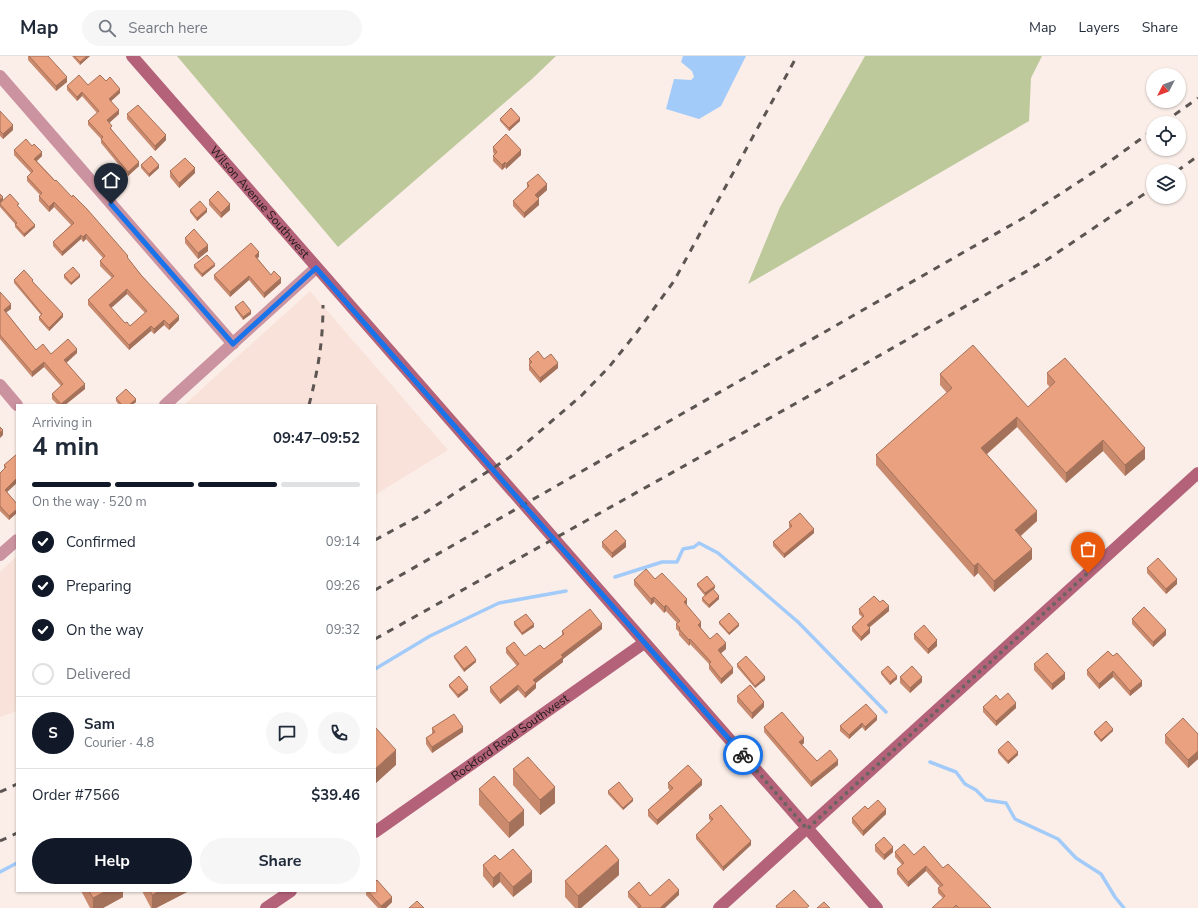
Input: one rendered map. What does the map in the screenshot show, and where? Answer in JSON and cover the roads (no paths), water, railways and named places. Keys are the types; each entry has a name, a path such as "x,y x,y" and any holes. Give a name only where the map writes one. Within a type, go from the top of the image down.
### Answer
{"main road":[{"name":"Wilson Avenue Southwest","path":"132,56 877,908"},
{"path":"719,908 1198,473"},
{"name":"Rockford Road Southwest","path":"376,831 644,643"},
{"path":"266,908 289,892"}],"street":[{"path":"0,76 233,344"},
{"path":"167,404 316,268"},
{"path":"0,385 16,404"},
{"path":"0,555 16,541"}],"water":[{"path":"683,56 746,56 721,106 699,119 666,109 674,79 691,80 694,77 692,71 681,62"}],"waterway":[{"path":"615,577 662,562 677,562 683,549 694,547 699,543 718,553 798,622 886,712"},
{"path":"376,668 430,636 499,603 566,591"},
{"path":"930,762 956,772 965,784 976,790 986,800 1006,803 1015,819 1058,839 1076,858 1101,874 1115,897 1124,908"},
{"path":"0,872 16,864"}],"railway":[{"path":"376,539 423,514 510,457 581,396 609,367 637,332 674,281 797,56"},
{"path":"1173,116 1198,98"},
{"path":"376,589 1025,217 1109,162 1146,135"},
{"path":"1186,165 1198,156"},
{"path":"376,638 800,401 1048,259 1146,193"},
{"path":"309,404 319,356 323,305"},
{"path":"0,792 16,784"},
{"path":"0,841 16,833"}]}
